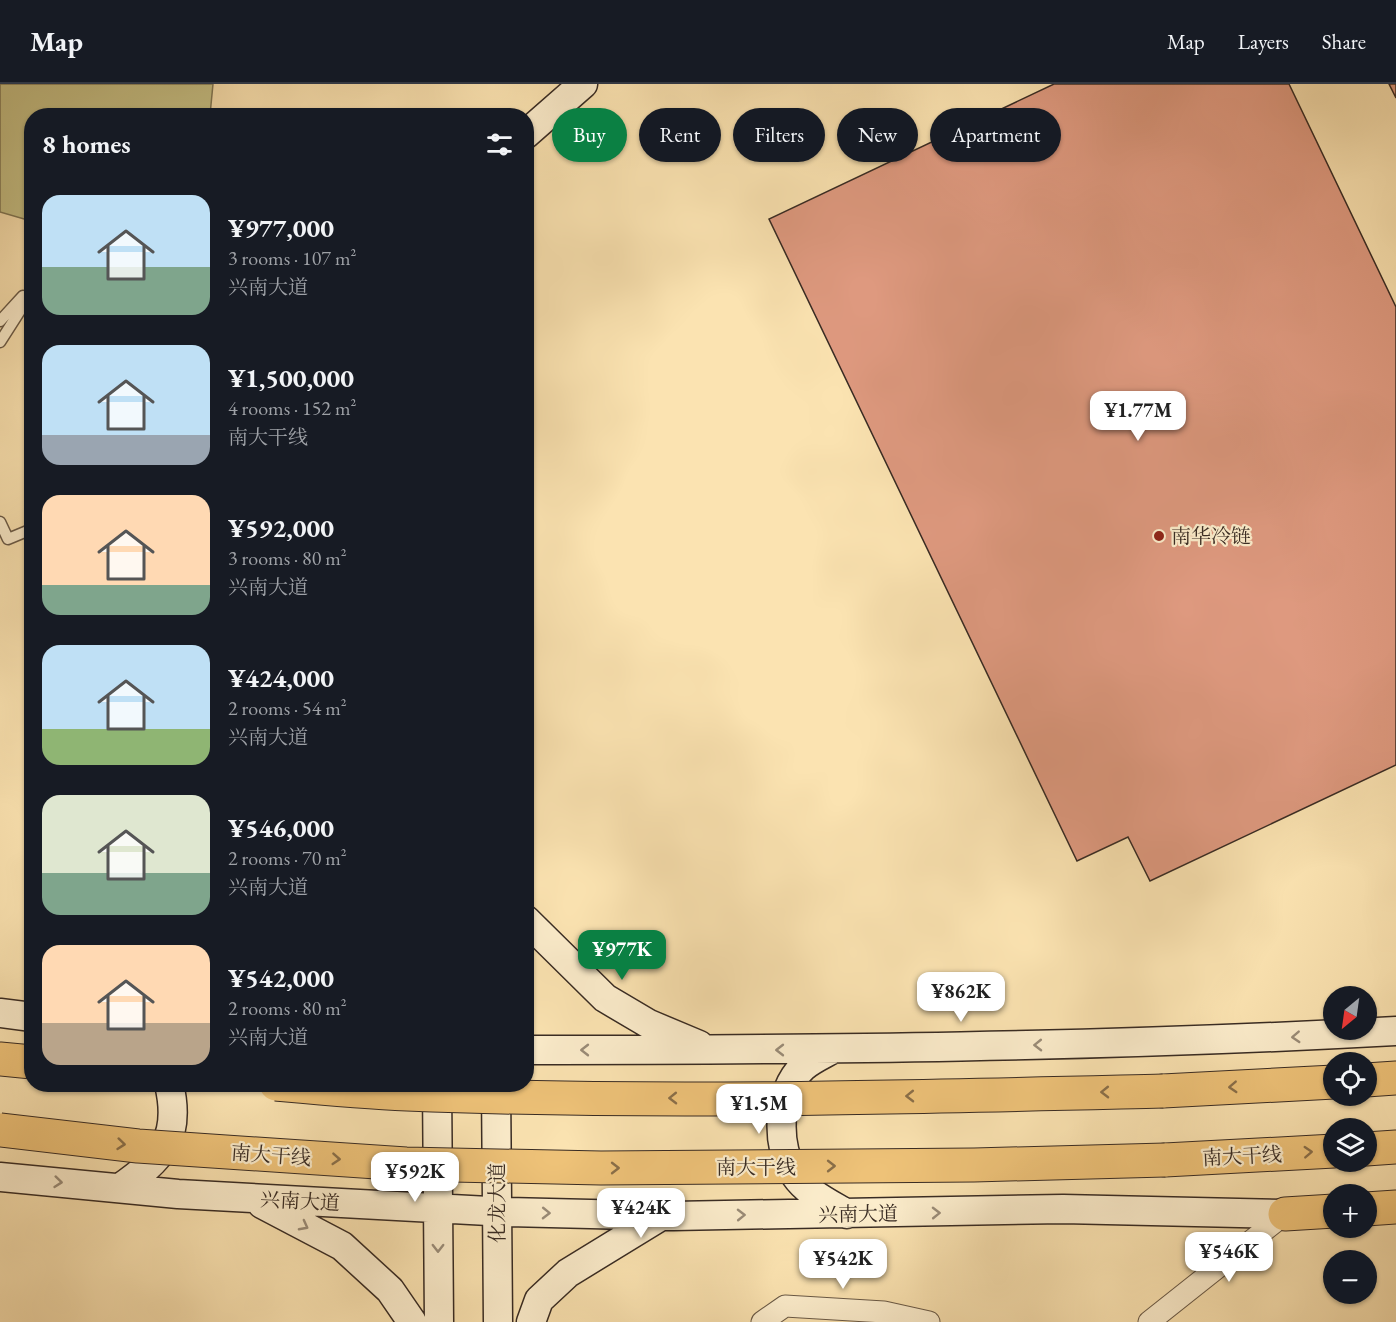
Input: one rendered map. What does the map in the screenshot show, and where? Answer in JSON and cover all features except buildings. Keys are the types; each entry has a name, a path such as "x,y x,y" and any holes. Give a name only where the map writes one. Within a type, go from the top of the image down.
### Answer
{"main road":[{"path":"534,122 583,84"},
{"path":"534,928 605,998 649,1024 712,1050"},
{"path":"0,1013 24,1016"},
{"path":"534,1050 831,1050 1239,1040 1396,1031"},
{"path":"831,1050 804,1066 794,1078 782,1104 783,1146 794,1174 806,1187 847,1214"},
{"path":"0,1059 24,1061"},
{"path":"1377,1079 1396,1078"},
{"path":"379,1092 596,1099 974,1096 1163,1091 1323,1083"},
{"path":"120,1188 146,1170 168,1142 173,1112 170,1092"},
{"path":"437,1092 439,1322"},
{"name":"化龙大道","path":"496,1092 498,1322"},
{"name":"南大干线","path":"0,1130 138,1146 417,1164 602,1168 974,1165 1165,1160 1323,1151"},
{"path":"1377,1148 1396,1147"},
{"name":"兴南大道","path":"0,1176 178,1194 438,1209 661,1216 1063,1209 1285,1214"},
{"path":"252,1198 342,1246 390,1290 412,1322"},
{"path":"1377,1208 1396,1207"},
{"path":"1285,1214 1323,1212"},
{"path":"531,1322 539,1300 568,1273 661,1216"}],"street":[{"path":"1149,1322 1285,1214"},
{"path":"762,1322 785,1306 884,1312 929,1322"}],"lane":[{"path":"0,321 24,296"},
{"path":"0,342 24,304"},
{"path":"0,522 8,539 24,533"}],"shaded area":[{"path":"0,84 213,84 211,108 24,108 24,219 0,212"}],"place":[{"name":"南华冷链","path":"1159,536"}]}
